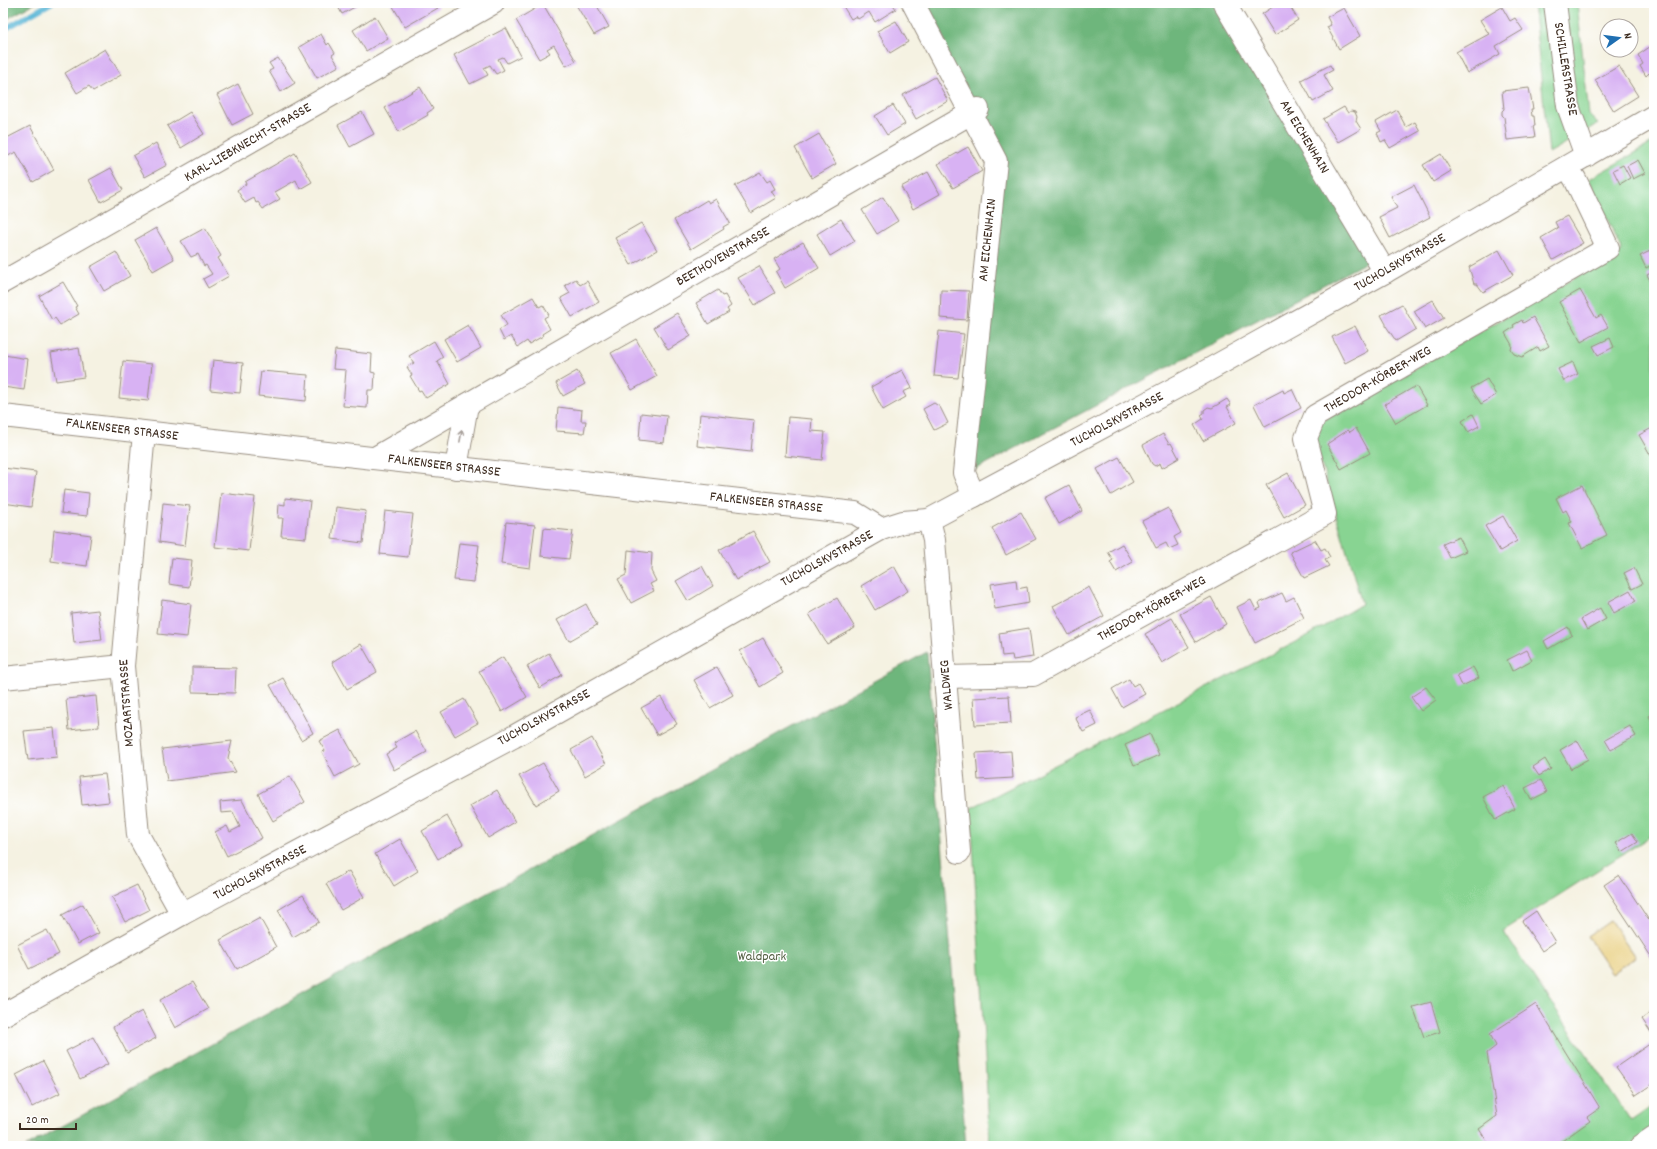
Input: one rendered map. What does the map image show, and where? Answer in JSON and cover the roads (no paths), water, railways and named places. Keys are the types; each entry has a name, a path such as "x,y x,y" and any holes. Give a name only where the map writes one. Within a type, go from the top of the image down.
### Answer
{"street":[{"name":"KARL-LIEBKNECHT-STRASSE","path":"3,282 493,3"},
{"name":"AM EICHENHAIN","path":"913,3 974,111 996,161 964,473 974,496"},
{"name":"AM EICHENHAIN","path":"1224,3 1385,272"},
{"name":"SCHILLERSTRASSE","path":"1555,3 1568,106 1586,156"},
{"name":"BEETHOVENSTRASSE","path":"375,458 974,111"},
{"name":"TUCHOLSKYSTRASSE","path":"3,1015 182,914 513,737 881,529 903,522 929,520 1194,378 1385,272 1654,116"},
{"name":"THEODOR-KÖRBER-WEG","path":"946,677 1033,675 1325,514 1306,438 1315,416 1608,248 1575,179 1567,167"},
{"path":"456,468 467,405"},
{"name":"FALKENSEER STRASSE","path":"3,416 855,513 881,529"},
{"name":"MOZARTSTRASSE","path":"144,433 123,666 138,835 182,914"},
{"name":"WALDWEG","path":"929,520 934,540 959,852"},
{"path":"3,678 123,666"},
{"path":"1641,1146 1654,1137"}],"waterway":[{"path":"3,30 51,3"}],"park label":[{"name":"Waldpark","path":"762,957"}]}
